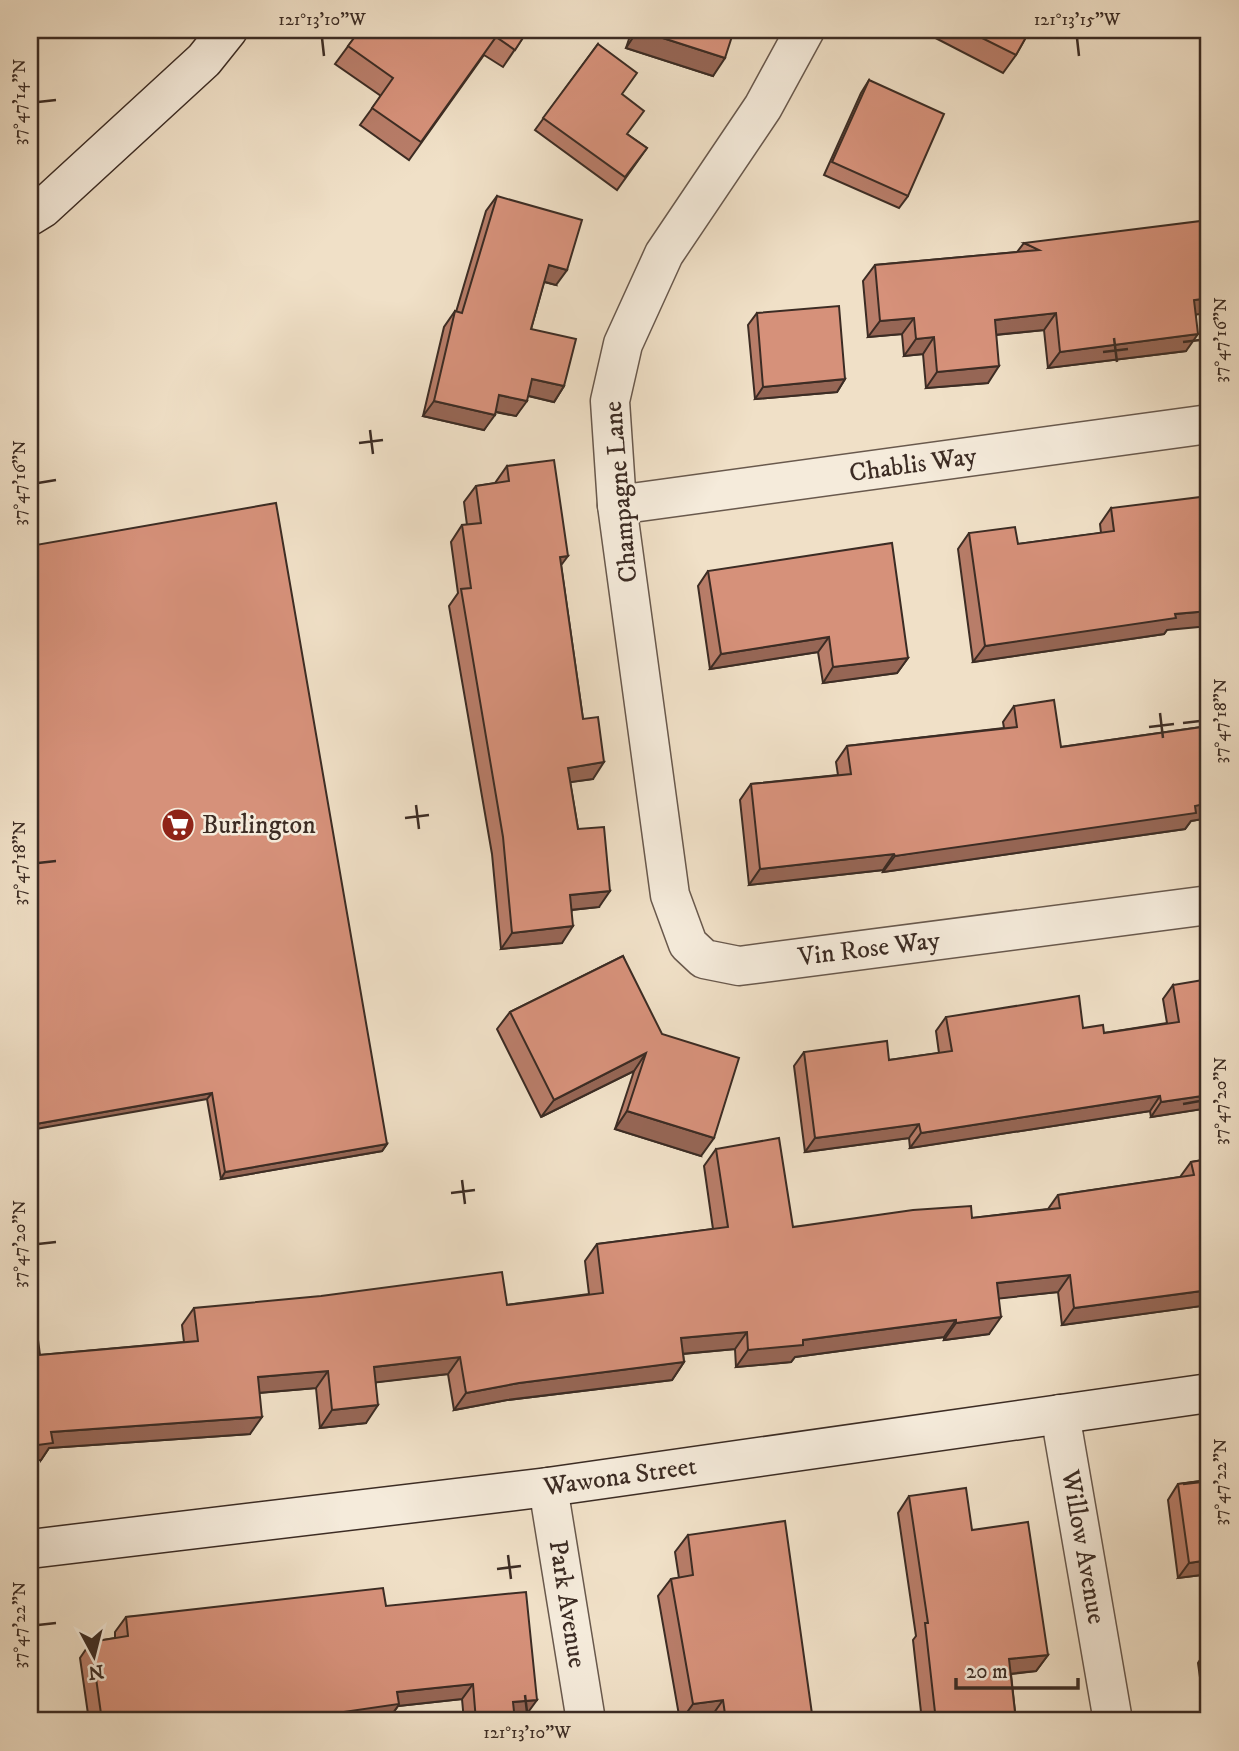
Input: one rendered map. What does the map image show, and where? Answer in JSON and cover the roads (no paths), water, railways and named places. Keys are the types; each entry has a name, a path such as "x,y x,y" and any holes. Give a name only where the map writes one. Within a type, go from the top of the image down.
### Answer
{"street":[{"path":"30,216 43,208 204,60 228,30"},
{"name":"Champagne Lane","path":"656,793 617,505 610,401 623,344 664,254 763,107 805,30"},
{"name":"Chablis Way","path":"617,505 1209,424"},
{"name":"Vin Rose Way","path":"656,793 670,895 688,944 704,959 727,964 739,966 1209,905"},
{"name":"Wawona Street","path":"30,1549 548,1487 1209,1393"},
{"name":"Willow Avenue","path":"1060,1414 1113,1721"},
{"name":"Park Avenue","path":"548,1487 586,1721"}],"place":[{"name":"Burlington","path":"178,825"}]}
